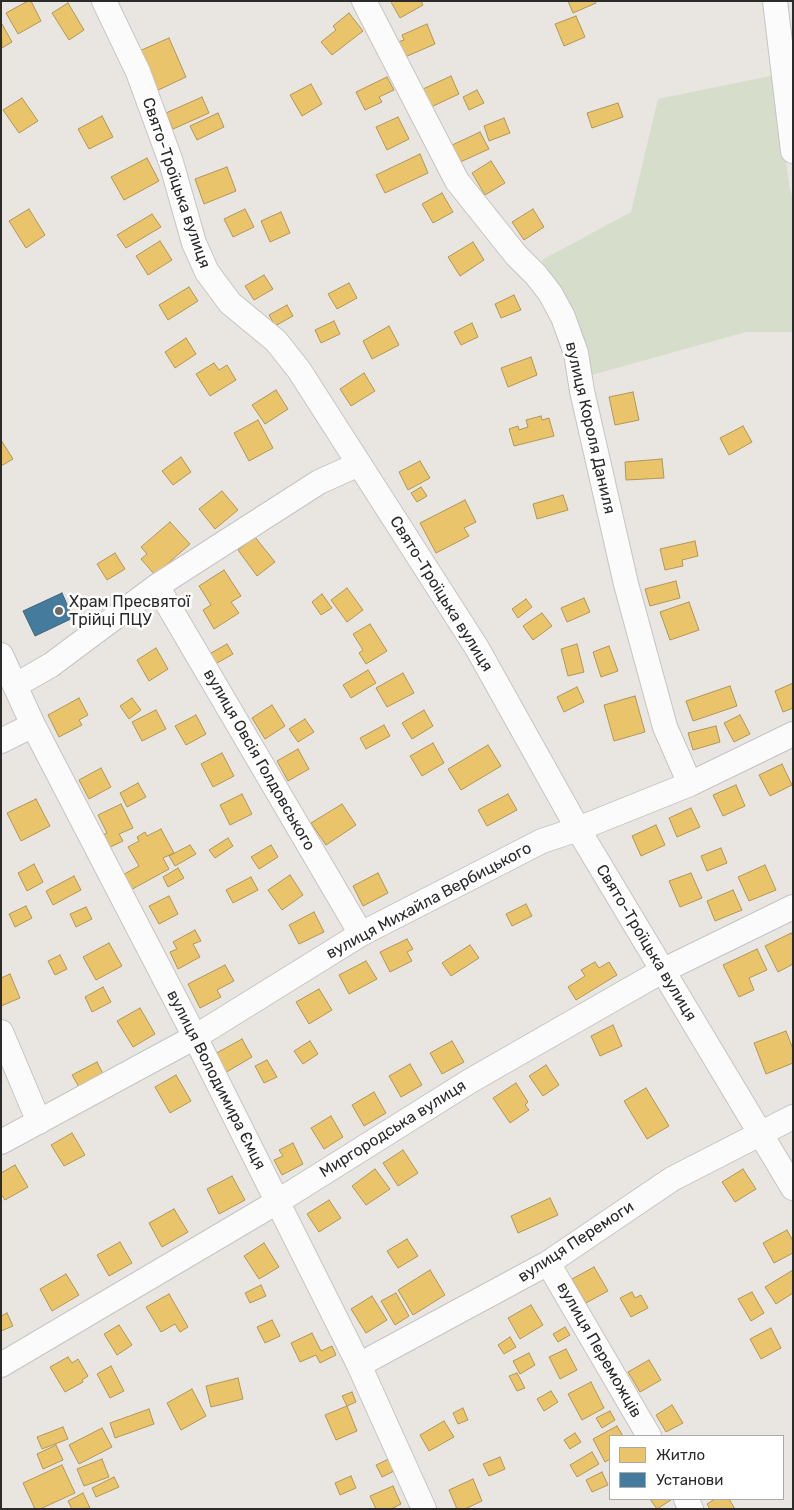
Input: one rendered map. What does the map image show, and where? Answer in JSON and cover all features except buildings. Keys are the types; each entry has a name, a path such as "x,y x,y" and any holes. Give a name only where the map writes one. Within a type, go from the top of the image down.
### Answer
{"street":[{"name":"Свято-Троїцька вулиця","path":"104,1 138,72 170,162 194,243 207,272 230,302 276,341 300,370 477,648 578,829 793,1188"},
{"name":"вулиця Короля Даниля","path":"364,1 457,181 516,255 536,275 550,293 563,317 576,353 582,391 626,584 665,727 690,784"},
{"path":"775,1 793,151"},
{"path":"16,685 50,665 157,586 319,482 360,464"},
{"name":"вулиця Овсія Голдовського","path":"157,586 361,934"},
{"name":"вулиця Володимира Ємця","path":"1,655 34,725 195,1038 359,1365 424,1509"},
{"path":"1,740 34,725"},
{"name":"вулиця Михайла Вербицького","path":"1,1142 195,1038 361,934 542,841 578,829 690,784 793,734"},
{"name":"Миргородська вулиця","path":"1,1365 277,1202 470,1081 662,971 793,907"},
{"path":"1,1032 39,1122"},
{"name":"вулиця Перемоги","path":"359,1365 548,1263 672,1179 793,1118"},
{"name":"вулиця Переможців","path":"548,1263 648,1435"}],"green space":[{"path":"775,75 789,184 793,201 793,332 746,332 588,376 542,260 631,212 658,99"}],"place":[{"name":"Храм Пресвятої Трійці ПЦУ","path":"59,611"}]}
